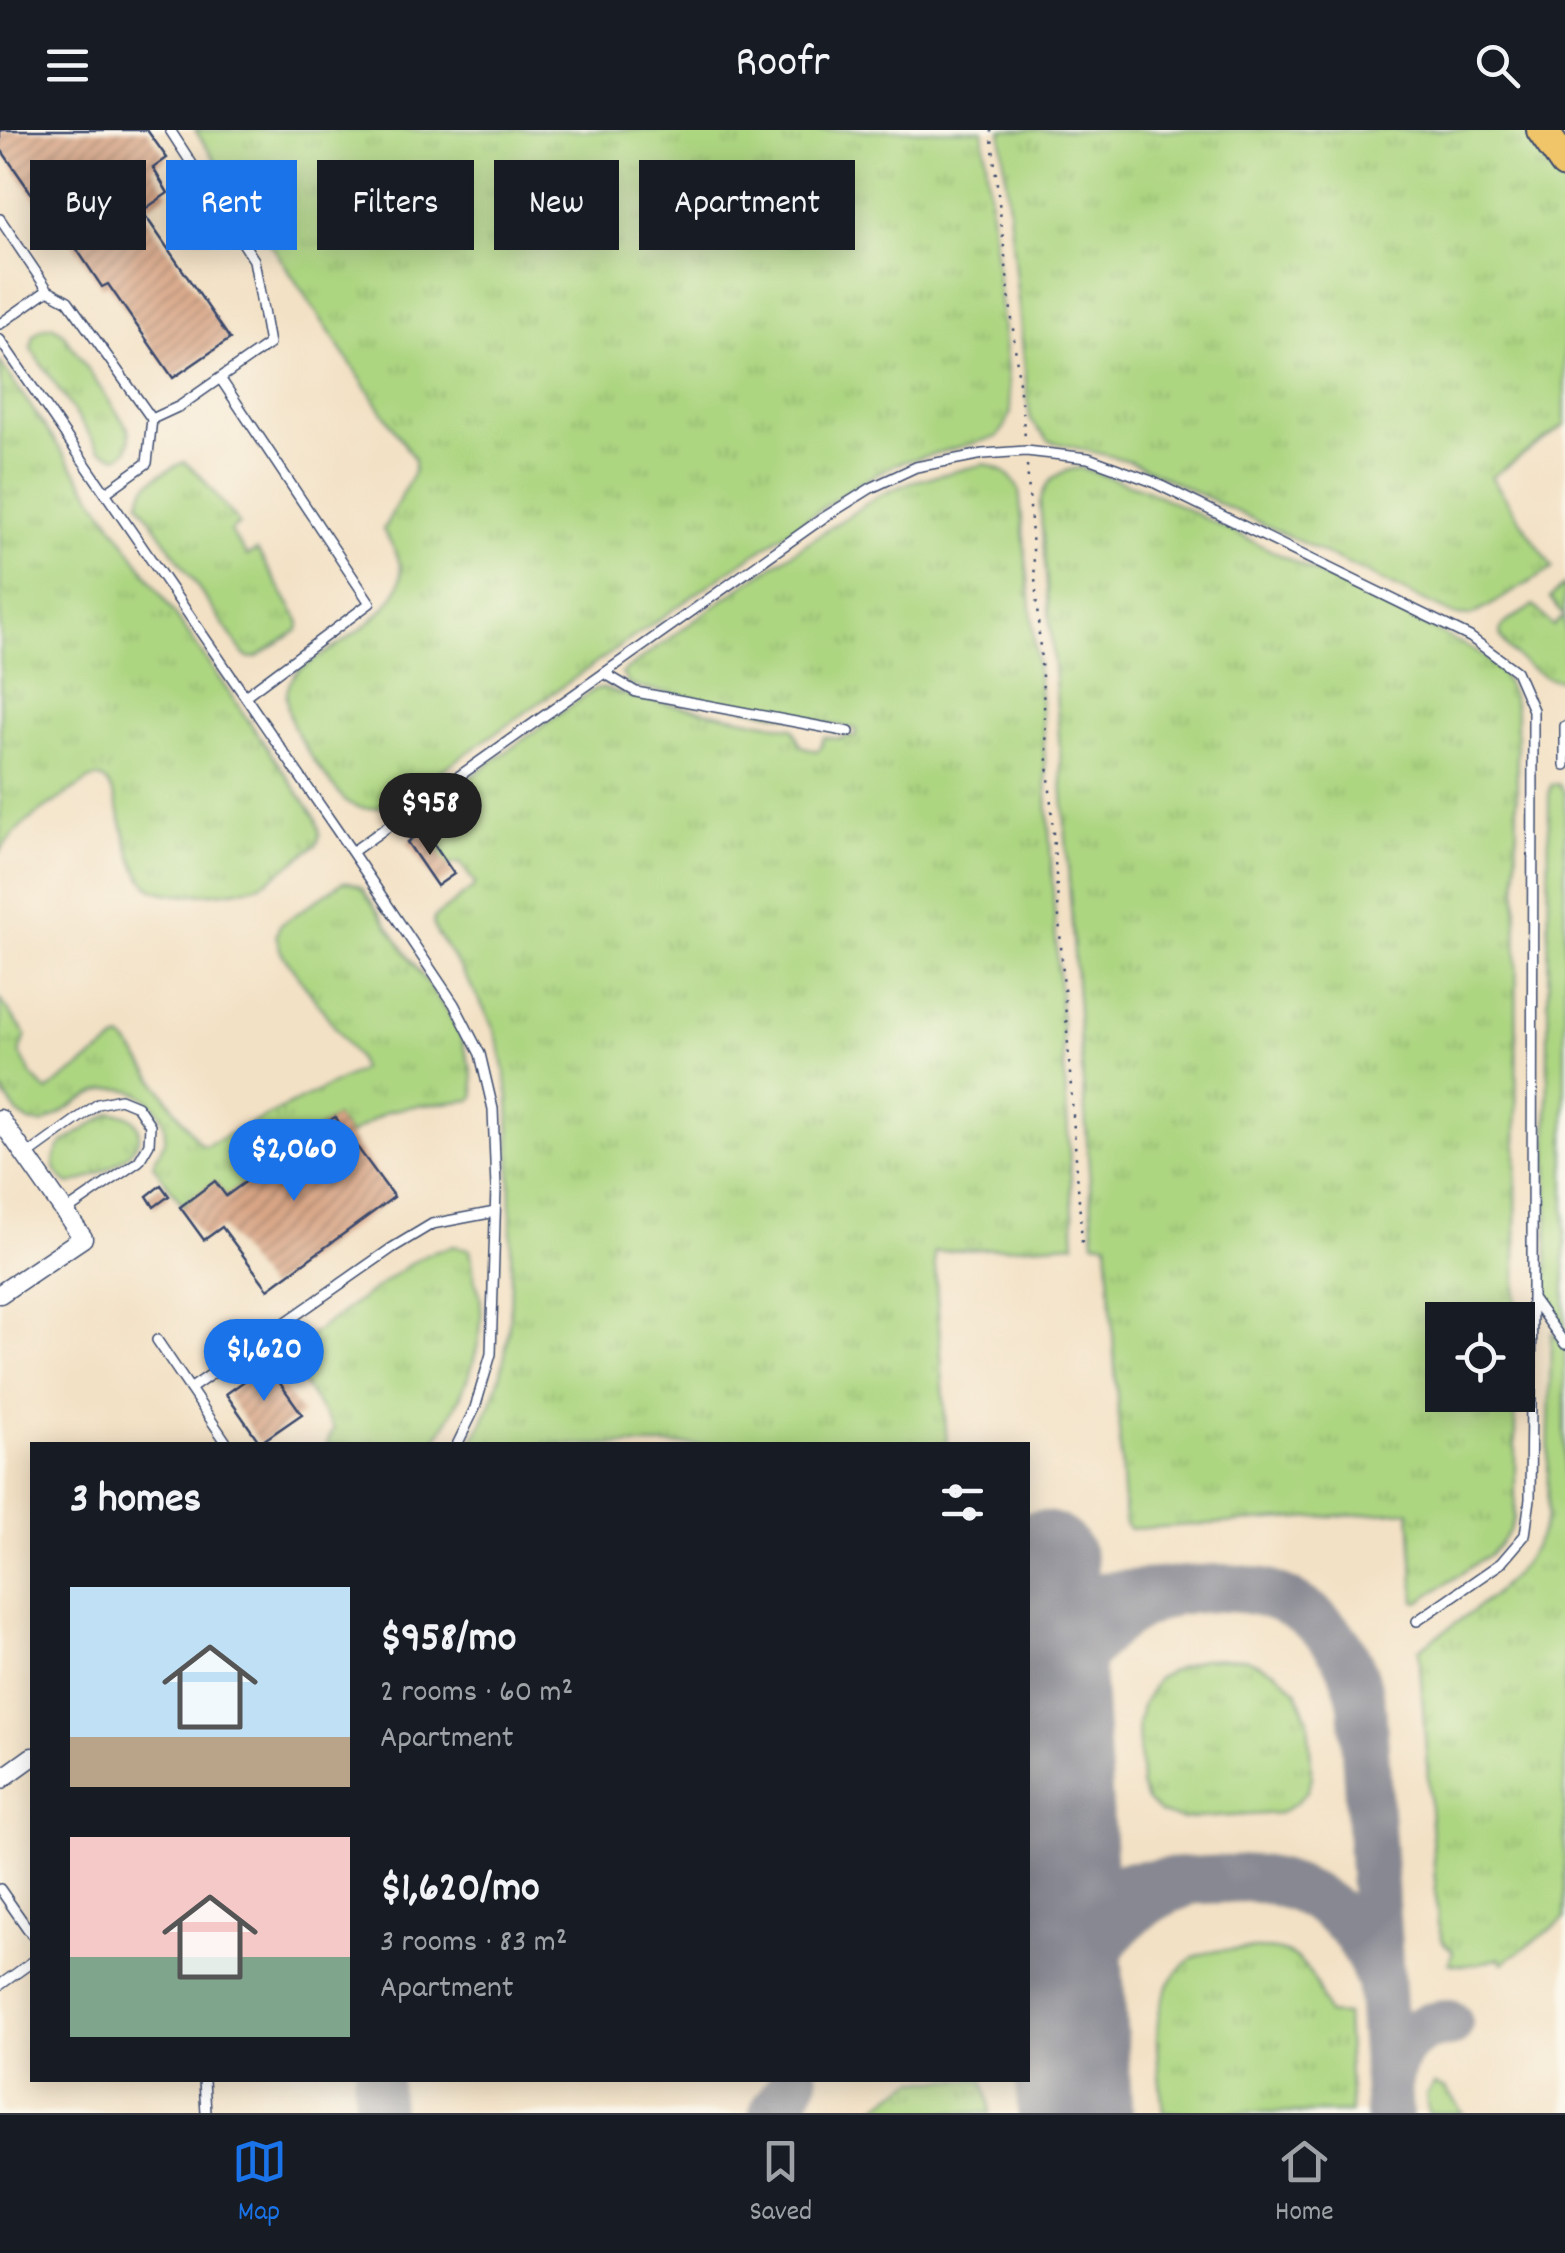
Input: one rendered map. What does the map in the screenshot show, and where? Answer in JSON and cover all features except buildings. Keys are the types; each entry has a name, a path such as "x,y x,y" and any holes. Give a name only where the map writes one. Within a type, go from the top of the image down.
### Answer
{"highway":[{"path":"1542,130 1565,163"}],"street":[{"path":"0,1119 82,1238 0,1294"},
{"path":"0,1780 30,1758"}],"lane":[{"path":"152,419 180,406 269,344 254,260 170,130"},
{"path":"0,219 48,290 68,301 152,419 147,464 104,493"},
{"path":"0,324 48,290"},
{"path":"0,340 352,852 454,1004 480,1054 493,1109 491,1354 475,1408 458,1442"},
{"path":"220,378 370,603 245,696"},
{"path":"352,852 823,518 871,488 916,467 983,454 1026,451 1088,458 1151,480 1470,637 1516,670 1533,710 1530,1499 1525,1534 1500,1563 1416,1621"},
{"path":"604,674 636,692 850,732"},
{"path":"1565,726 1565,765"},
{"path":"26,1156 98,1104 120,1098 138,1106 150,1125 150,1144 139,1161 65,1212"},
{"path":"190,1389 418,1232 432,1224 495,1212"},
{"path":"1532,1298 1565,1344"},
{"path":"157,1340 226,1442"},
{"path":"0,1889 30,1932"},
{"path":"0,1985 30,1963"},
{"path":"204,2082 206,2113"}],"path":[{"path":"991,130 1026,451 1082,1242"}],"green space":[{"path":"195,130 983,130 1011,412 997,437 896,464 858,484 399,800 378,807 358,807 345,801 314,761 295,729 287,697 290,682 299,670 377,616 398,588 399,562 383,530 414,472 414,459 275,250 297,250 297,160 215,160"},
{"path":"1001,130 1527,130 1565,183 1565,425 1491,477 1553,568 1470,616 1454,615 1130,461 1049,441 1030,420"},
{"path":"52,326 62,332 129,430 125,453 117,457 100,450 31,349 34,335"},
{"path":"0,362 315,817 319,828 316,845 265,882 236,891 203,894 171,893 150,887 134,862 110,787 99,778 89,780 29,820 0,852"},
{"path":"184,462 199,474 239,524 230,531 247,556 257,550 300,622 298,630 257,657 245,656 139,502 150,482"},
{"path":"985,464 1005,473 1019,490 1042,715 1075,1243 934,1252 947,1442 472,1442 495,1394 507,1344 511,1266 509,1098 493,1028 433,923 475,883 460,863 447,865 414,817 595,689 793,728 801,746 817,751 824,737 857,737 856,729 636,687 628,684 622,673 738,589 878,496 911,482"},
{"path":"1081,468 1147,490 1475,650 1504,678 1514,704 1516,1302 1425,1302 1425,1412 1515,1412 1514,1519 1490,1554 1419,1602 1415,1601 1410,1511 1130,1529 1125,1524 1107,1242 1094,1242 1040,503 1045,488 1066,471"},
{"path":"1564,585 1565,680 1547,677 1530,667 1508,648 1500,634 1507,622 1534,606 1553,626 1564,616 1550,598"},
{"path":"1558,784 1565,793 1565,1336 1547,1303 1549,795 1551,785"},
{"path":"343,882 361,887 458,1028 472,1072 475,1095 471,1100 386,1112 349,1135 335,1117 226,1196 215,1182 183,1205 153,1165 164,1140 164,1125 146,1098 127,1090 97,1092 43,1124 18,1114 0,1089 0,999 26,1035 20,1053 33,1077 47,1091 122,1039 205,1146 357,1072 361,1069 358,1059 281,952 276,935 280,925"},
{"path":"111,1113 127,1116 136,1123 138,1137 134,1147 102,1172 69,1184 54,1165 56,1154 63,1143"},
{"path":"453,1246 470,1249 480,1294 480,1334 475,1354 461,1394 442,1430 434,1442 327,1442 334,1428 294,1371 300,1343 428,1254"},
{"path":"1551,1333 1565,1349 1565,1919 1503,1963 1500,1958 1456,1965 1449,1963 1453,1951 1443,1942 1438,1924 1419,1649 1496,1592 1513,1576 1539,1538 1547,1515"},
{"path":"1244,1658 1276,1671 1296,1690 1308,1719 1312,1777 1307,1791 1280,1813 1181,1819 1160,1813 1147,1800 1141,1786 1138,1725 1142,1705 1158,1678 1177,1668 1202,1659"},
{"path":"1268,1949 1290,1955 1312,1976 1327,2014 1346,2015 1351,2113 1163,2113 1157,2030 1166,1990 1176,1973 1192,1959 1222,1950"},
{"path":"912,2082 984,2082 990,2113 867,2113"},
{"path":"1434,2084 1446,2089 1463,2113 1428,2113 1426,2095"}],"taxiway":[{"path":"1030,1601 1243,1589 1292,1604 1330,1634 1355,1678 1362,1705 1389,2113"},
{"path":"1030,1694 1053,1772 1055,1716 1073,1671 1097,1638 1112,1625 1164,1596"},
{"path":"1030,1915 1081,1895 1135,1885 1247,1878 1269,1881 1289,1886 1326,1905 1356,1934 1376,1973"},
{"path":"1076,2113 1075,2019 1086,1975 1108,1937 1124,1920 1160,1894 1181,1885"},
{"path":"1030,2020 1054,2049 1068,2087"},
{"path":"1388,2085 1394,2060 1406,2041 1424,2029 1449,2024"},
{"path":"377,2082 379,2113"},
{"path":"773,2113 794,2082"}],"runway":[{"path":"1040,1568 1075,2113"}]}
